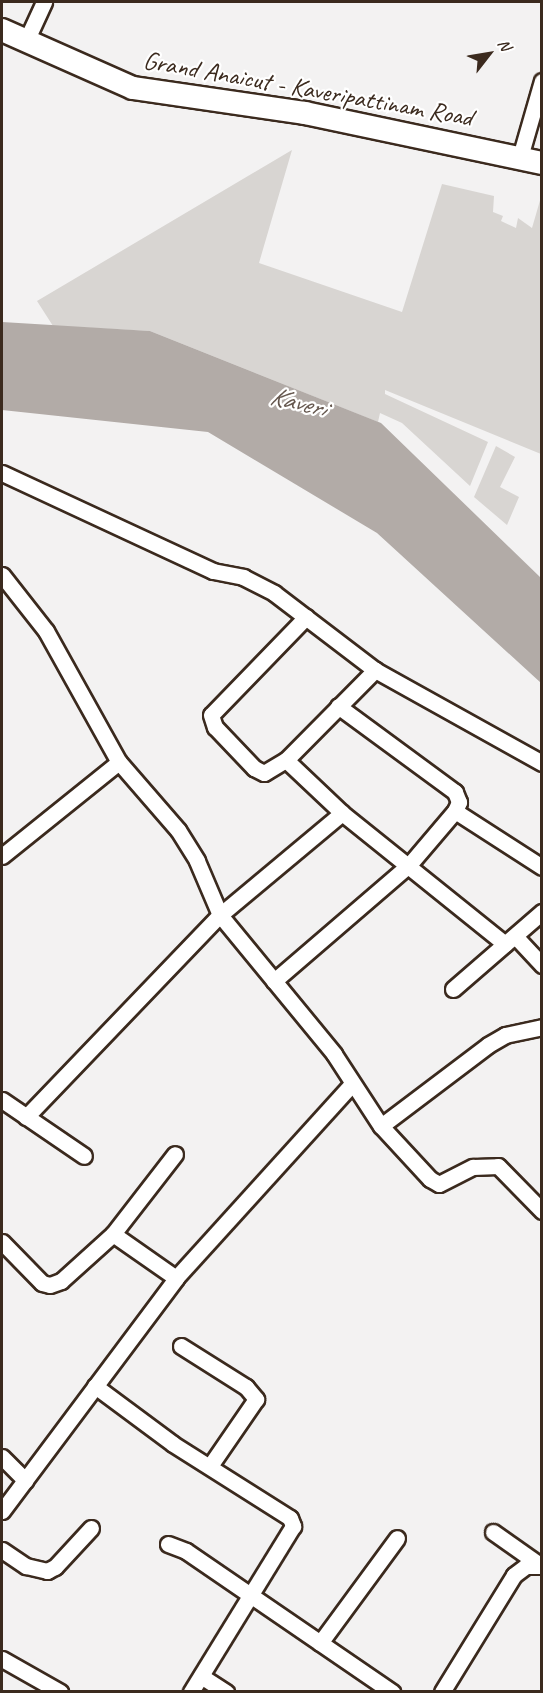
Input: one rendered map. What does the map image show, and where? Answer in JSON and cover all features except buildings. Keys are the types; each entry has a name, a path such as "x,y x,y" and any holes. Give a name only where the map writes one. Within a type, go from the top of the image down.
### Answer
{"main road":[{"name":"Grand Anaicut - Kaveripattinam Road","path":"2,30 27,39 133,88 305,113 531,160"}],"street":[{"path":"27,39 44,2"},
{"path":"531,160 542,81"},
{"path":"2,474 213,571 243,577 274,593 375,670 542,763"},
{"path":"2,575 46,632 120,762 178,830 197,861 220,915 334,1054 381,1126 430,1179 439,1184 473,1167 498,1166 542,1211"},
{"path":"306,617 210,715 215,727 254,768 264,773 286,760 375,670"},
{"path":"274,981 409,864 455,811 459,802 455,792 338,706"},
{"path":"286,760 342,813 542,964"},
{"path":"2,856 120,762"},
{"path":"455,811 542,867"},
{"path":"26,1117 220,915 342,813"},
{"path":"453,989 542,912"},
{"path":"381,1126 488,1045 505,1035 541,1027"},
{"path":"2,1511 176,1278 352,1084"},
{"path":"2,1100 84,1156"},
{"path":"2,1242 42,1282 50,1285 60,1281 113,1234 175,1154"},
{"path":"113,1234 176,1278"},
{"path":"181,1346 246,1387 255,1399 210,1466"},
{"path":"95,1386 155,1431 290,1518 293,1526 191,1692"},
{"path":"2,1457 25,1480"},
{"path":"2,1550 26,1566 46,1571 55,1567 91,1527"},
{"path":"493,1532 539,1565"},
{"path":"320,1643 397,1538"},
{"path":"168,1544 251,1596 392,1692"},
{"path":"442,1692 514,1575 539,1565"},
{"path":"2,1661 60,1692"},
{"path":"201,1676 226,1692"}],"shaded area":[{"path":"292,150 259,263 402,312 442,184 494,196 493,212 503,216 501,221 516,228 518,218 532,228 541,197 541,454 385,390 385,394 488,442 470,486 402,423 380,413 378,422 150,331 53,326 37,301"},
{"path":"496,446 515,457 500,487 519,497 507,525 474,497"}],"water":[{"name":"Kaveri","path":"2,322 150,331 381,423 541,578 541,683 377,533 208,432 2,410"}]}
